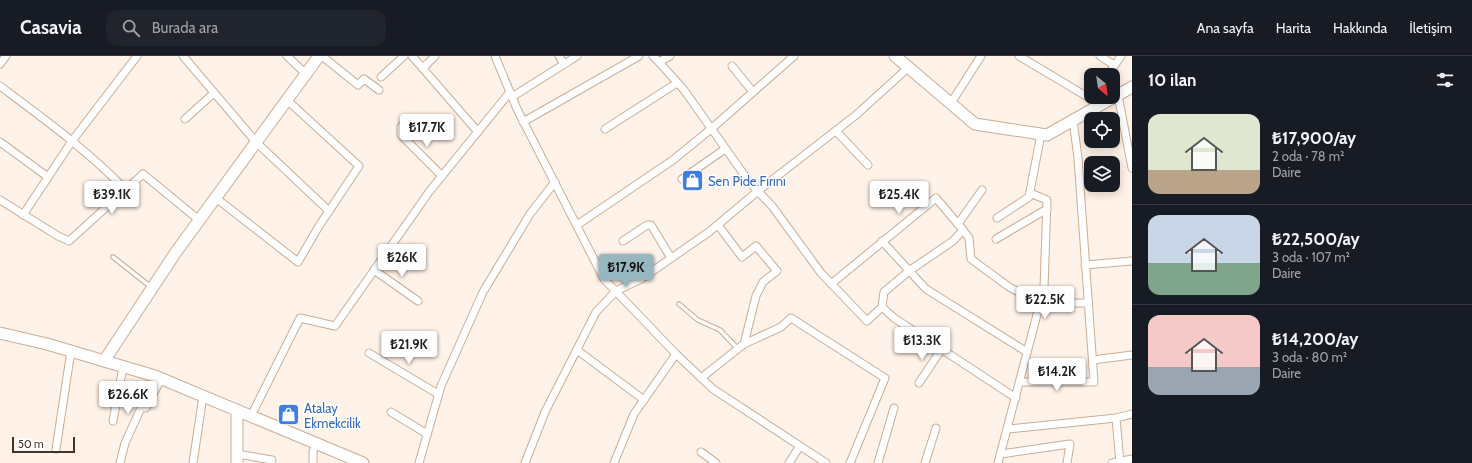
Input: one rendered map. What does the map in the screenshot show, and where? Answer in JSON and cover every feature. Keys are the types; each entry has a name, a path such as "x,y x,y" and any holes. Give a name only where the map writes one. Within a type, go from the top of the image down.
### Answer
{"main road":[{"path":"104,361 199,220 320,56"},
{"path":"895,56 975,124 1047,135 1073,120 1091,104"},
{"path":"1120,94 1132,87"},
{"path":"0,333 71,351 161,379 363,463"},
{"path":"237,410 237,458"}],"street":[{"path":"0,64 6,56"},
{"path":"23,214 72,141 137,56"},
{"path":"183,56 256,142 329,210"},
{"path":"287,56 306,74"},
{"path":"320,56 358,85 364,79 379,90"},
{"path":"381,77 404,56"},
{"path":"412,56 478,132"},
{"path":"423,68 435,56"},
{"path":"495,56 523,122 604,279 676,354 713,389 826,463"},
{"path":"559,56 564,64"},
{"path":"252,416 300,318 335,326 442,176 511,95 577,56"},
{"path":"523,122 639,56"},
{"path":"653,56 677,83 758,191 772,206 821,273 867,321 882,307 884,292 909,271 953,241 963,230"},
{"path":"659,62 670,56"},
{"path":"577,225 673,160 711,129 794,56"},
{"path":"950,103 981,56"},
{"path":"1019,56 1084,94"},
{"path":"1100,56 1114,65"},
{"path":"1112,68 1121,56"},
{"path":"732,66 753,92"},
{"path":"525,463 545,412 596,312 616,291 641,279 718,225 758,191 856,115 909,68"},
{"path":"605,129 677,83"},
{"path":"0,86 72,141 106,170 126,190"},
{"path":"185,119 214,93"},
{"path":"216,198 298,262 329,210 358,166 287,100"},
{"path":"1120,104 1132,168"},
{"path":"407,120 401,127 401,135 442,176"},
{"path":"1020,382 1094,382 1078,158 1073,120"},
{"path":"836,131 868,165"},
{"path":"997,218 1029,197 1041,134"},
{"path":"0,142 48,177"},
{"path":"682,179 725,148"},
{"path":"0,200 69,241 143,174 199,220"},
{"path":"419,463 438,394 483,292 530,214 555,182"},
{"path":"958,224 982,190"},
{"path":"998,463 1044,288 1047,200 1030,194"},
{"path":"831,284 936,198 969,238 971,260 1009,287 1040,303 1088,303"},
{"path":"996,239 1047,209"},
{"path":"623,241 647,225 651,225 670,258"},
{"path":"718,225 742,257 756,246 777,271 763,282 756,296 744,344"},
{"path":"882,241 926,289 1027,352"},
{"path":"1085,265 1132,261"},
{"path":"374,270 418,301"},
{"path":"882,307 894,318 941,350 1016,398"},
{"path":"701,378 744,344 781,326 790,318 885,378 850,463"},
{"path":"577,350 644,400"},
{"path":"919,383 941,350"},
{"path":"56,449 71,351"},
{"path":"369,352 438,394"},
{"path":"614,463 634,414 676,354"},
{"path":"1093,360 1132,355"},
{"path":"113,421 123,367"},
{"path":"120,463 125,443 141,408 146,408 161,379"},
{"path":"193,463 204,396"},
{"path":"878,463 894,408"},
{"path":"391,412 427,434"},
{"path":"1008,429 1116,418 1132,414"},
{"path":"1116,418 1117,463 1132,459"},
{"path":"925,463 936,428"},
{"path":"313,463 313,452 316,443"},
{"path":"1001,454 1070,444 1067,463"},
{"path":"789,463 800,446"},
{"path":"701,452 716,463"},
{"path":"237,458 272,460"}],"lane":[{"path":"113,258 152,288"},
{"path":"679,304 698,320 720,330 738,349"}],"place":[{"name":"Sen Pide Fırını","path":"692,181"},
{"name":"Atalay Ekmekcilik","path":"289,415"}]}
